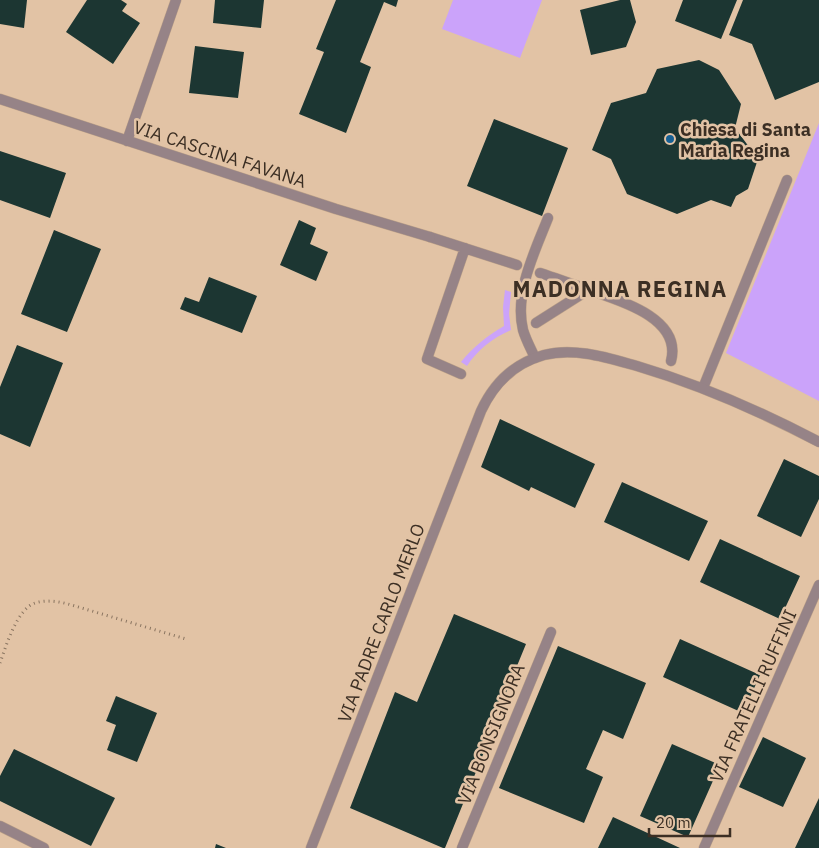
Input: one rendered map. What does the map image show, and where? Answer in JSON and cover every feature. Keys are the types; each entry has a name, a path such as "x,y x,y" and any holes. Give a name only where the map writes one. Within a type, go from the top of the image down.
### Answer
{"street":[{"path":"127,142 176,0"},
{"name":"VIA CASCINA FAVANA","path":"0,99 127,142 517,265"},
{"path":"703,388 787,180"},
{"path":"535,358 523,331 522,304 531,263 548,218"},
{"path":"461,374 428,359 465,248"},
{"path":"540,273 621,301 653,318 664,329 671,340 673,349 671,361"},
{"path":"536,323 588,290"},
{"name":"VIA PADRE CARLO MERLO","path":"312,848 481,411 492,390 516,368 535,358 550,354 568,353 601,356 703,388 787,424 819,442"},
{"name":"VIA FRATELLI RUFFINI","path":"704,848 819,585"},
{"name":"VIA BONSIGNORA","path":"462,848 551,632"},
{"path":"0,826 44,848"}],"path":[{"path":"0,663 9,639 23,612 28,606 43,601 75,606 186,639"}],"shaded area":[{"path":"453,0 542,0 520,58 442,29"},
{"path":"819,123 819,401 726,353"},
{"path":"505,290 511,292 509,314 511,330 498,336 486,345 467,366 461,362 481,342 504,326 503,307"}],"building":[{"path":"0,0 27,0 24,28 0,24"},
{"path":"87,0 121,0 127,4 122,11 140,23 113,64 66,32"},
{"path":"215,0 264,0 261,28 213,23"},
{"path":"336,0 398,0 396,7 384,2 360,62 371,67 346,133 299,114 324,52 316,49"},
{"path":"620,0 630,0 636,22 626,47 591,55 580,10"},
{"path":"683,0 737,0 721,39 675,21"},
{"path":"743,0 819,0 819,82 775,100 752,44 729,35"},
{"path":"195,46 244,52 238,98 189,93"},
{"name":"Chiesa di Santa Maria Regina","path":"699,60 719,70 741,104 735,128 758,159 748,189 736,196 731,207 711,200 677,214 627,194 611,159 592,150 611,103 646,93 657,69"},
{"path":"494,119 568,148 542,216 467,186"},
{"path":"0,151 66,173 50,218 0,200"},
{"path":"299,220 316,228 310,244 328,252 316,281 280,265"},
{"path":"54,230 101,249 67,332 21,314"},
{"path":"209,277 257,296 242,333 180,309 185,297 199,302"},
{"path":"17,345 63,363 30,447 0,434 0,387"},
{"path":"500,419 595,464 575,508 531,487 529,491 481,467"},
{"path":"784,459 819,476 819,499 801,537 757,516"},
{"path":"622,482 708,521 689,561 604,522"},
{"path":"720,539 800,576 780,619 700,582"},
{"path":"454,614 526,644 489,734 491,735 445,848 443,848 350,808 395,692 417,702"},
{"path":"680,639 760,675 743,713 663,677"},
{"path":"558,646 646,683 623,739 603,730 586,769 603,777 584,823 499,788"},
{"path":"116,696 157,713 137,762 107,750 116,725 106,721"},
{"path":"763,737 806,758 783,807 739,787"},
{"path":"672,744 720,765 688,837 640,816"},
{"path":"14,749 115,798 91,846 0,801 0,776"},
{"path":"819,798 819,848 795,848"},
{"path":"613,817 680,848 598,848"},
{"path":"216,844 226,848 215,848"}],"place":[{"name":"Chiesa di Santa Maria Regina","path":"670,139"}],"district":[{"name":"MADONNA REGINA","path":"620,288"}]}
